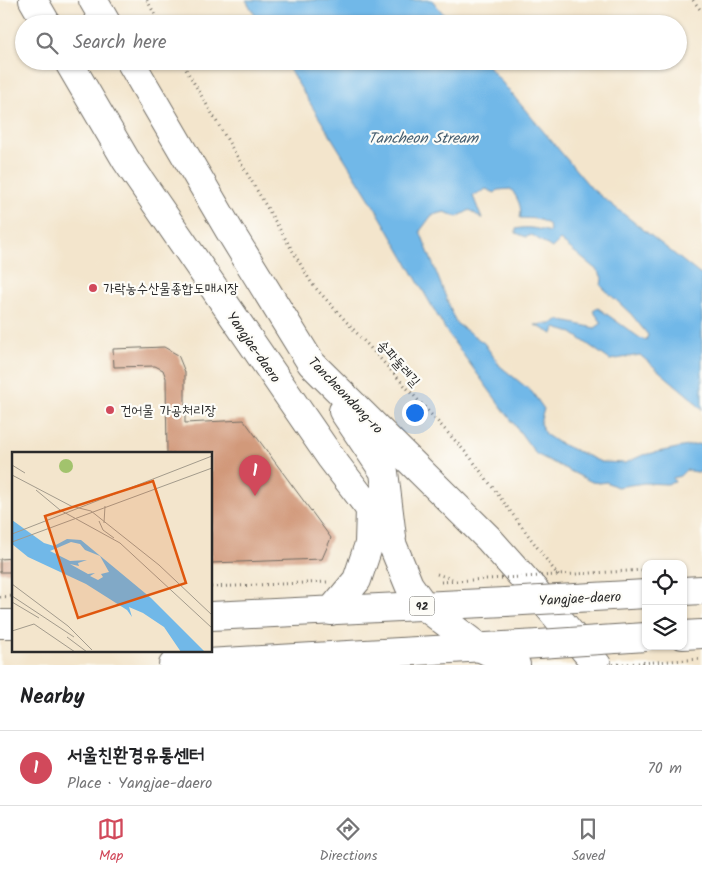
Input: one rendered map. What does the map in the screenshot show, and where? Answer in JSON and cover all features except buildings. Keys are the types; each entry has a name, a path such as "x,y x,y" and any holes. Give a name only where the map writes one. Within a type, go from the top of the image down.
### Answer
{"street":[{"path":"33,0 42,15"},
{"path":"94,0 102,15"},
{"name":"Yangjae-daero","path":"73,70 126,160 331,458 370,509 393,546 410,585 424,606 477,646"},
{"name":"Tancheondong-ro","path":"135,70 229,230 311,363 488,538 537,593 608,661"},
{"path":"311,363 384,472 393,546"},
{"path":"331,611 357,580 369,544 370,509"},
{"path":"687,591 702,590"},
{"name":"Yangjae-daero","path":"212,616 642,594"},
{"path":"687,635 702,634"},
{"path":"173,665 477,646 539,644 645,655"},
{"path":"477,646 516,665"}],"path":[{"path":"147,0 155,15"},
{"path":"693,0 702,12"},
{"name":"송파둘레길","path":"186,70 312,284 470,457 565,585"},
{"path":"437,574 455,580 642,570"},
{"path":"212,587 357,580"},
{"path":"608,665 645,655 702,659"},
{"path":"608,661 624,665"}],"water":[{"path":"246,0 432,0 444,15 255,15"},
{"name":"Tancheon Stream","path":"290,70 492,70 592,189 702,276 702,410 691,398 640,355 610,360 572,333 555,328 553,334 535,325 551,324 558,320 595,328 602,323 593,311 598,308 640,338 646,340 648,335 631,314 601,286 602,278 599,272 560,240 552,248 532,235 526,237 516,233 516,229 525,228 550,232 549,225 541,221 520,218 520,207 511,189 498,190 495,193 486,189 473,196 482,219 470,210 457,217 445,212 432,215 420,231 456,323 484,343 500,366 532,392 544,409 540,423 545,434 557,442 601,462 625,463 643,455 697,444 702,445 702,472 686,470 680,476 673,478 675,482 667,484 644,483 617,487 606,482 592,482 536,454 448,334 380,216"}],"place":[{"name":"가락농수산물종합도매시장","path":"93,288"},
{"name":"건어물 가공처리장","path":"110,410"},
{"name":"서울친환경유통센터","path":"255,496"}]}
